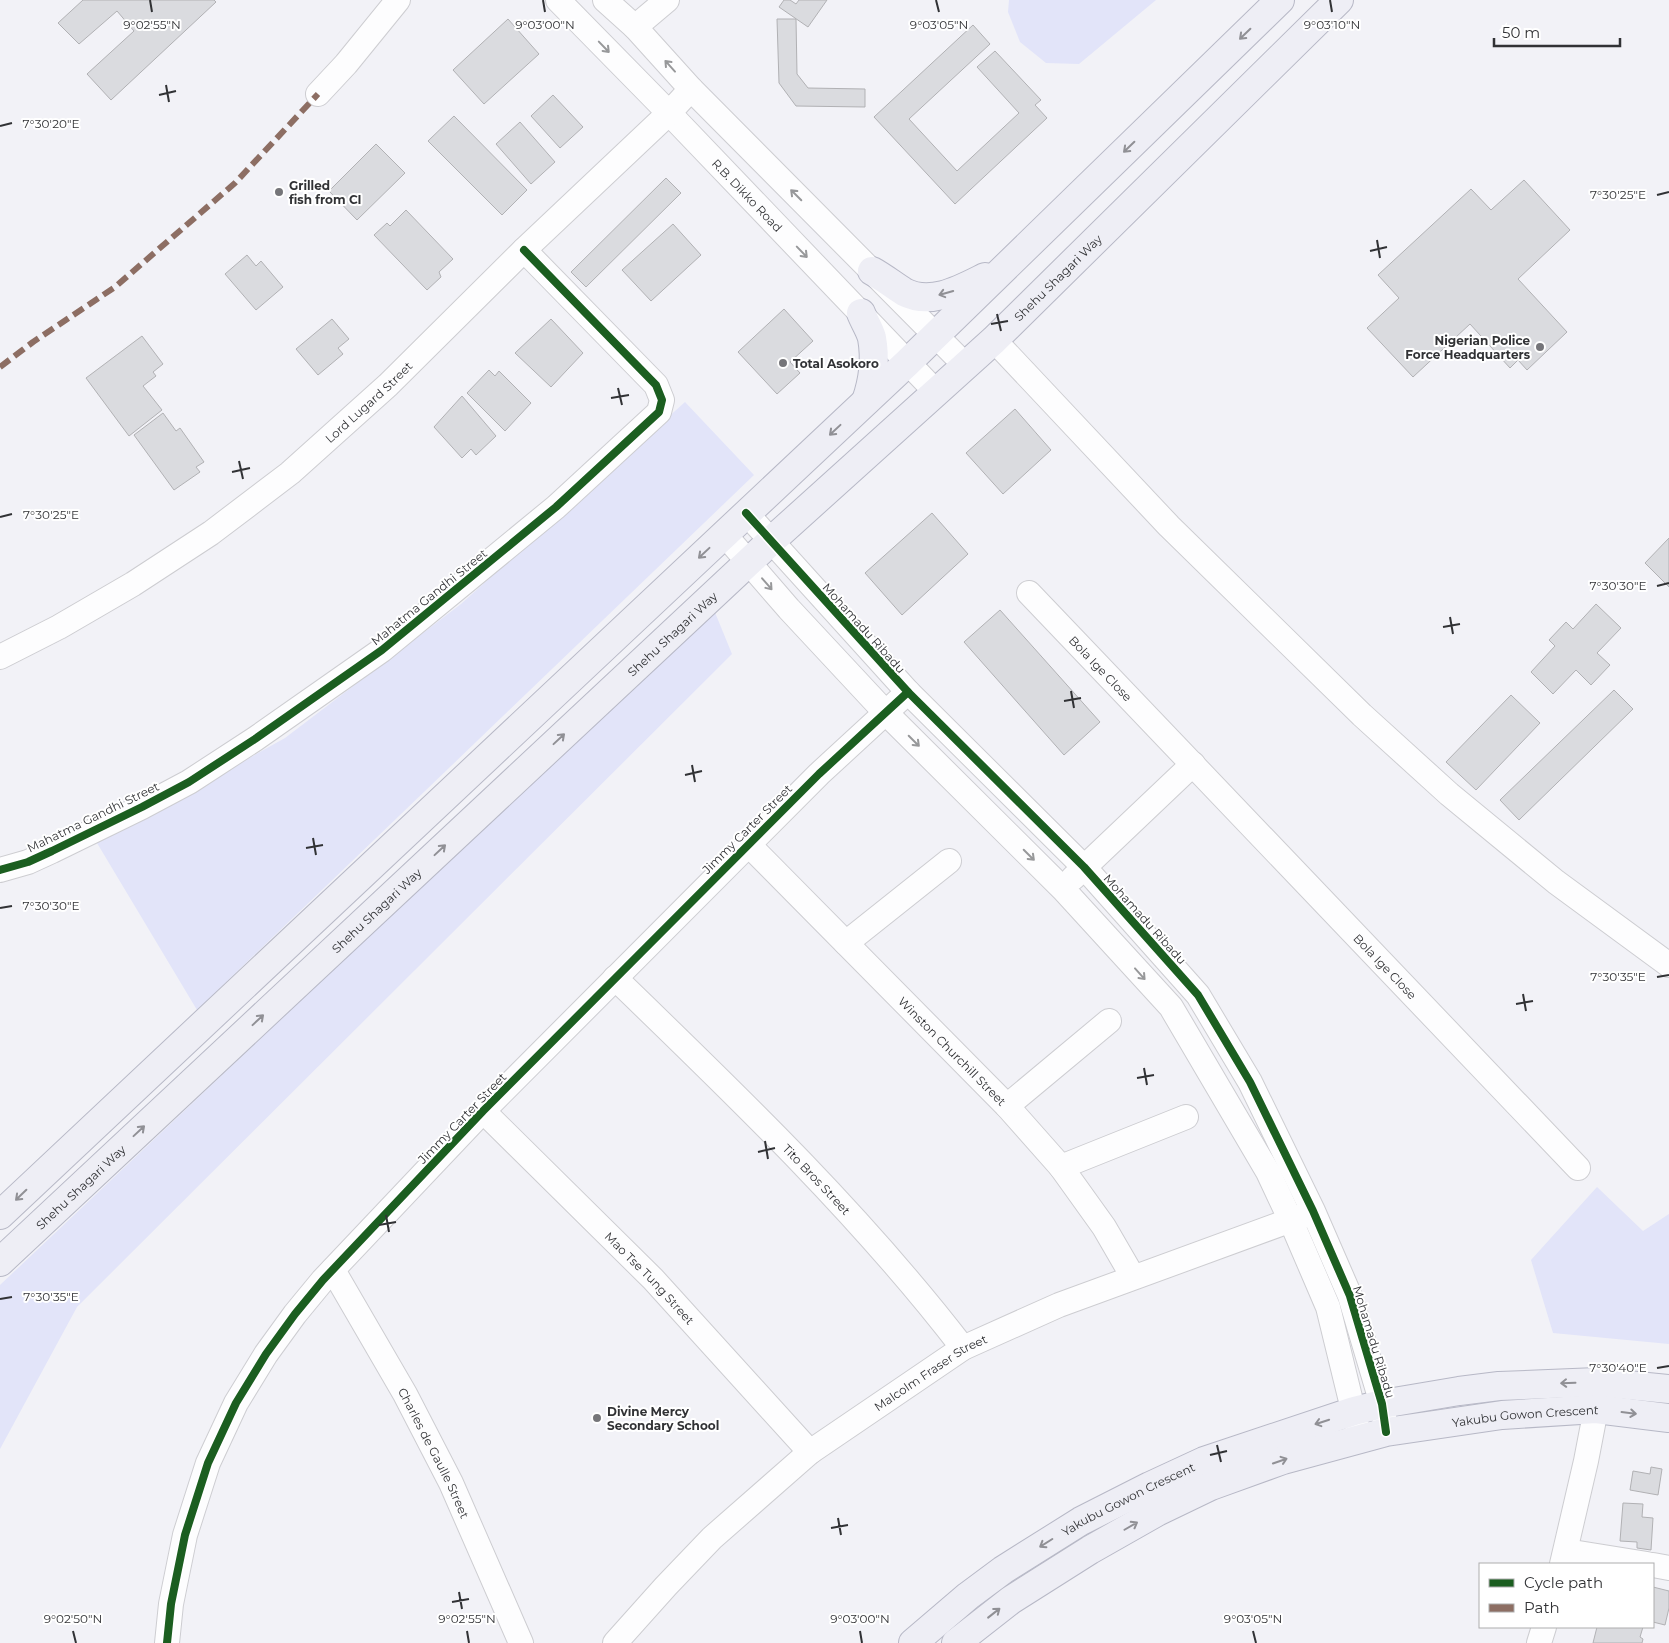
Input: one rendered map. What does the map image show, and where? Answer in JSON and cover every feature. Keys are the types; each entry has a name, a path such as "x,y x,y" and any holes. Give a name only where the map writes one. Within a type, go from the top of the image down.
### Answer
{"main road":[{"path":"0,1215 908,362 1280,0"},
{"name":"Shehu Shagari Way","path":"0,1262 770,542 994,340 1339,0"},
{"path":"872,271 906,292 922,297 935,297 960,290 1006,266"},
{"path":"861,313 872,338 874,364 872,382 866,401"},
{"name":"Yakubu Gowon Crescent","path":"913,1643 1002,1570 1081,1521 1204,1461 1354,1411 1382,1404 1499,1386 1597,1382 1669,1390"},
{"name":"Yakubu Gowon Crescent","path":"956,1643 1011,1600 1090,1550 1157,1512 1211,1486 1283,1460 1386,1432 1502,1415 1596,1409 1669,1418"}],"street":[{"path":"318,94 346,64 398,0"},
{"name":"R.B. Dikko Road","path":"558,0 936,392"},
{"path":"606,0 635,27 691,89 966,366"},
{"path":"635,27 667,0"},
{"name":"Lord Lugard Street","path":"0,657 59,627 133,584 211,533 290,473 388,385 524,250 669,114 691,89"},
{"name":"Mahatma Gandhi Street","path":"0,870 28,862 142,807 189,782 262,733 390,644 556,507 659,412 662,400 656,385 524,250"},
{"path":"994,340 1169,526 1362,715 1449,794 1556,882 1669,965"},
{"name":"Mohamadu Ribadu","path":"746,513 770,542 908,692 1084,867 1198,994 1250,1082 1313,1212 1350,1296 1382,1404 1386,1432"},
{"path":"724,534 748,563 885,712 1063,889 1171,1007 1268,1172 1291,1221 1328,1307 1360,1438"},
{"name":"Bola Ige Close","path":"1029,593 1578,1168"},
{"name":"Jimmy Carter Street","path":"167,1643 170,1604 184,1535 208,1464 236,1403 266,1354 295,1314 323,1280 483,1111 614,978 819,774 908,692"},
{"path":"1063,889 1193,764"},
{"name":"Winston Churchill Street","path":"748,844 1007,1106 1061,1167 1104,1227 1133,1276"},
{"path":"846,943 948,861"},
{"name":"Tito Bros Street","path":"614,978 730,1090 844,1206 926,1300 964,1348"},
{"path":"1007,1106 1109,1021"},
{"name":"Mao Tse Tung Street","path":"483,1111 653,1280 810,1452"},
{"path":"1061,1167 1186,1117"},
{"name":"Malcolm Fraser Street","path":"614,1643 712,1538 810,1452 964,1348 1059,1305 1133,1276 1313,1212"},
{"name":"Charles de Gaulle Street","path":"333,1270 405,1394 451,1483 521,1643"},
{"path":"1597,1382 1596,1409 1564,1558 1633,1563"},
{"path":"1654,1565 1669,1568"},
{"path":"1539,1643 1544,1628"}],"shaded area":[{"path":"1009,0 1156,0 1079,64 1046,63 1020,42 1008,12"},
{"path":"685,402 754,475 197,1010 97,843 285,738 461,604"},
{"path":"714,610 732,654 77,1307 0,1449 0,1285"},
{"path":"1597,1187 1643,1231 1669,1214 1669,1344 1553,1333 1531,1260"}],"building":[{"path":"83,0 214,0 216,2 111,100 87,74 134,31 117,11 79,44 58,23"},
{"path":"784,0 790,0 796,4 799,0 827,0 808,27 779,7"},
{"path":"508,19 539,54 484,104 453,70"},
{"path":"777,19 796,19 797,74 808,88 865,89 865,107 796,106 779,83"},
{"path":"973,25 990,44 909,119 957,171 1019,113 977,67 995,51 1041,100 1035,105 1047,118 955,204 874,117"},
{"path":"553,95 583,127 560,148 531,116"},
{"path":"454,116 527,190 502,215 428,141"},
{"path":"520,122 555,162 531,184 496,144"},
{"path":"376,144 405,173 357,220 329,191"},
{"path":"666,178 681,193 586,287 571,272"},
{"path":"1524,180 1570,230 1518,279 1567,332 1527,370 1518,360 1510,368 1470,324 1413,377 1367,328 1399,298 1378,275 1471,189 1491,210"},
{"path":"406,210 453,259 439,272 441,277 427,290 374,235 387,223 390,226"},
{"path":"673,224 701,255 651,301 622,270"},
{"path":"247,255 256,266 261,261 283,287 256,310 225,274"},
{"path":"784,309 813,341 790,362 800,373 777,394 738,352"},
{"path":"332,319 349,339 338,348 343,354 318,375 296,349"},
{"path":"551,319 583,353 551,387 515,353"},
{"path":"142,336 163,364 153,372 156,376 143,386 162,410 129,436 86,378"},
{"path":"489,370 495,376 499,371 531,403 505,431 467,393"},
{"path":"462,396 496,436 476,455 471,449 462,458 434,427"},
{"path":"1015,409 1051,450 1003,494 966,453"},
{"path":"163,413 176,431 180,428 204,462 196,467 200,472 174,490 134,435"},
{"path":"932,513 968,554 902,615 865,573"},
{"path":"1669,538 1669,587 1645,563"},
{"path":"1596,604 1621,628 1597,653 1610,665 1591,685 1576,670 1553,694 1531,672 1555,646 1549,640 1566,622 1573,629"},
{"path":"1000,610 1100,722 1064,755 964,642"},
{"path":"1614,690 1633,709 1519,820 1500,800"},
{"path":"1511,695 1540,723 1476,790 1446,762"},
{"path":"1651,1467 1662,1469 1658,1495 1630,1490 1633,1471 1650,1474"},
{"path":"1623,1503 1643,1504 1642,1517 1653,1518 1651,1550 1637,1548 1637,1542 1620,1541"},
{"path":"1654,1587 1669,1591 1669,1608 1665,1625 1654,1622"},
{"path":"1597,1628 1643,1628 1640,1637 1643,1639 1642,1643 1593,1643"}],"marked path":[{"path":"0,367 33,342 115,287 235,183 318,94"}],"cycle path":[{"path":"0,870 28,862 142,807 189,782 255,739 382,650 556,507 659,412 662,400 656,385 524,250"},
{"path":"746,513 908,692 1084,867 1198,995 1250,1082 1313,1211 1350,1296 1382,1404 1386,1432"},
{"path":"167,1643 171,1604 185,1535 208,1463 236,1403 266,1354 295,1314 323,1280 483,1111 819,774 908,692"}],"place":[{"name":"Grilled fish from CI","path":"279,192"},
{"name":"Nigerian Police Force Headquarters","path":"1540,347"},
{"name":"Total Asokoro","path":"783,363"},
{"name":"Divine Mercy Secondary School","path":"597,1418"}]}
